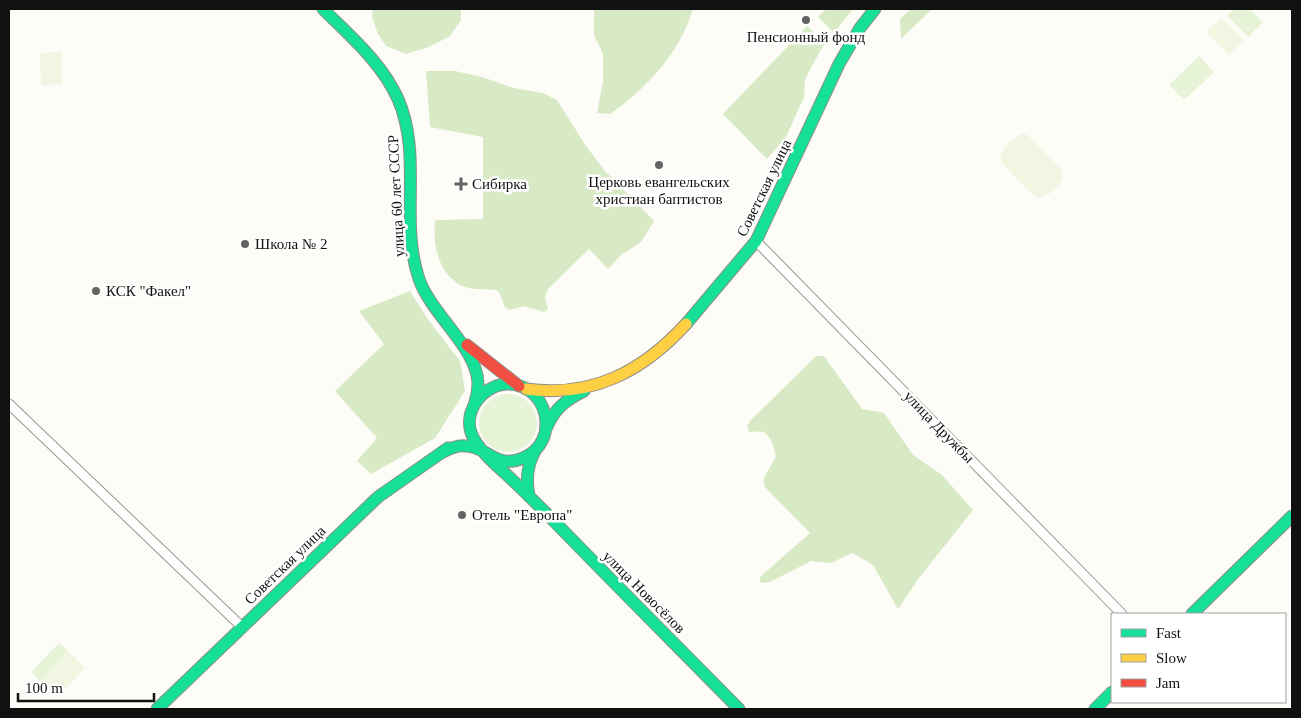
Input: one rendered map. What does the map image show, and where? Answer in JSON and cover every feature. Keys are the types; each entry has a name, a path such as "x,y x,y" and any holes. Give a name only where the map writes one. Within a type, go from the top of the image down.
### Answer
{"main road":[{"name":"улица 60 лет СССР","path":"323,9 374,62 389,82 405,117 408,138 410,216 414,259 418,277 427,296 451,330"},
{"name":"Советская улица","path":"596,385 613,380 633,370 656,354 680,332 737,267 756,241 839,64 860,28 874,9"},
{"path":"451,330 484,360 539,400 543,408 546,425 545,434"},
{"path":"441,453 463,435 470,420 478,391 477,374 469,357 451,330"},
{"path":"475,403 487,390 511,384 542,392 596,385"},
{"path":"528,496 526,469 545,434 549,420 559,405 570,397 596,385"},
{"path":"470,420 473,438 484,453"},
{"path":"441,453 463,445 476,448 500,460 516,460 524,458 538,448"},
{"name":"Советская улица","path":"157,709 378,497 441,453"},
{"name":"улица Новосёлов","path":"484,453 739,709"},
{"path":"1193,613 1292,516"},
{"path":"1095,709 1111,693"}],"street":[{"name":"улица Дружбы","path":"756,241 1121,613"},
{"path":"9,404 242,626"}],"green space":[{"path":"373,9 461,9 461,20 450,36 429,47 406,54 386,46 378,34 372,17"},
{"path":"594,9 693,9 683,34 661,68 631,98 610,114 597,113 603,81 603,54 594,35"},
{"path":"826,9 853,9 834,33 818,17"},
{"path":"911,9 932,9 901,39 900,19"},
{"path":"1234,9 1250,9 1263,22 1248,37 1227,16"},
{"path":"1221,18 1243,40 1229,55 1206,32"},
{"path":"807,26 825,42 805,79 804,97 786,137 767,159 723,114"},
{"path":"61,52 62,84 41,85 40,53"},
{"path":"1199,56 1214,72 1184,100 1169,85"},
{"path":"426,71 455,71 482,77 514,88 543,93 557,100 586,146 605,171 654,221 641,242 621,255 608,269 589,249 548,289 545,297 548,309 544,312 524,306 510,310 505,307 499,292 496,290 469,288 456,283 443,268 439,259 436,249 435,220 483,219 483,137 430,127"},
{"path":"1022,134 1028,135 1062,170 1063,175 1059,185 1045,196 1035,197 1001,162 1004,149"},
{"path":"410,291 427,318 460,361 465,391 435,438 371,474 357,461 377,438 335,391 384,344 359,311"},
{"path":"824,356 862,409 884,413 913,455 942,475 973,510 919,578 898,609 873,565 852,553 831,563 811,561 772,581 760,582 760,577 810,533 764,486 764,478 776,456 770,439 766,434 762,432 749,432 747,426 815,357"},
{"path":"508,394 524,399 532,407 537,423 532,439 524,447 508,452 492,447 484,439 479,423 484,407 492,399"},
{"path":"59,643 68,651 40,681 31,672"},
{"path":"68,651 85,668 57,697 40,681"}],"traffic: fast":[{"path":"323,9 374,62 398,99 409,143 413,257 425,292 462,344 476,370 478,383 475,402"},
{"path":"686,324 756,241 839,64 860,28 875,9"},
{"path":"441,453 456,447 466,446 473,447 480,450 486,453 492,456 499,459 506,461 523,458 535,450 543,440 546,427 545,415 540,403 532,393 521,386 507,384 489,390 481,396 471,411 470,420 470,430 477,444 481,449 485,454 548,515 739,709"},
{"path":"547,427 553,415 562,405 584,391"},
{"path":"157,709 378,497 448,448"},
{"path":"529,496 528,473 535,451"},
{"path":"1193,613 1292,516"},
{"path":"1095,709 1111,693"}],"traffic: slow":[{"path":"526,389 550,391 573,389 594,385 614,378 652,356 686,324"}],"traffic: jam":[{"path":"467,345 519,386"}],"place":[{"name":"Пенсионный фонд","path":"806,20"},
{"name":"Церковь евангельских христиан баптистов","path":"659,165"},
{"name":"Сибирка","path":"461,184"},
{"name":"Школа № 2","path":"245,244"},
{"name":"КСК \"Факел\"","path":"96,291"},
{"name":"Отель \"Европа\"","path":"462,515"}]}
